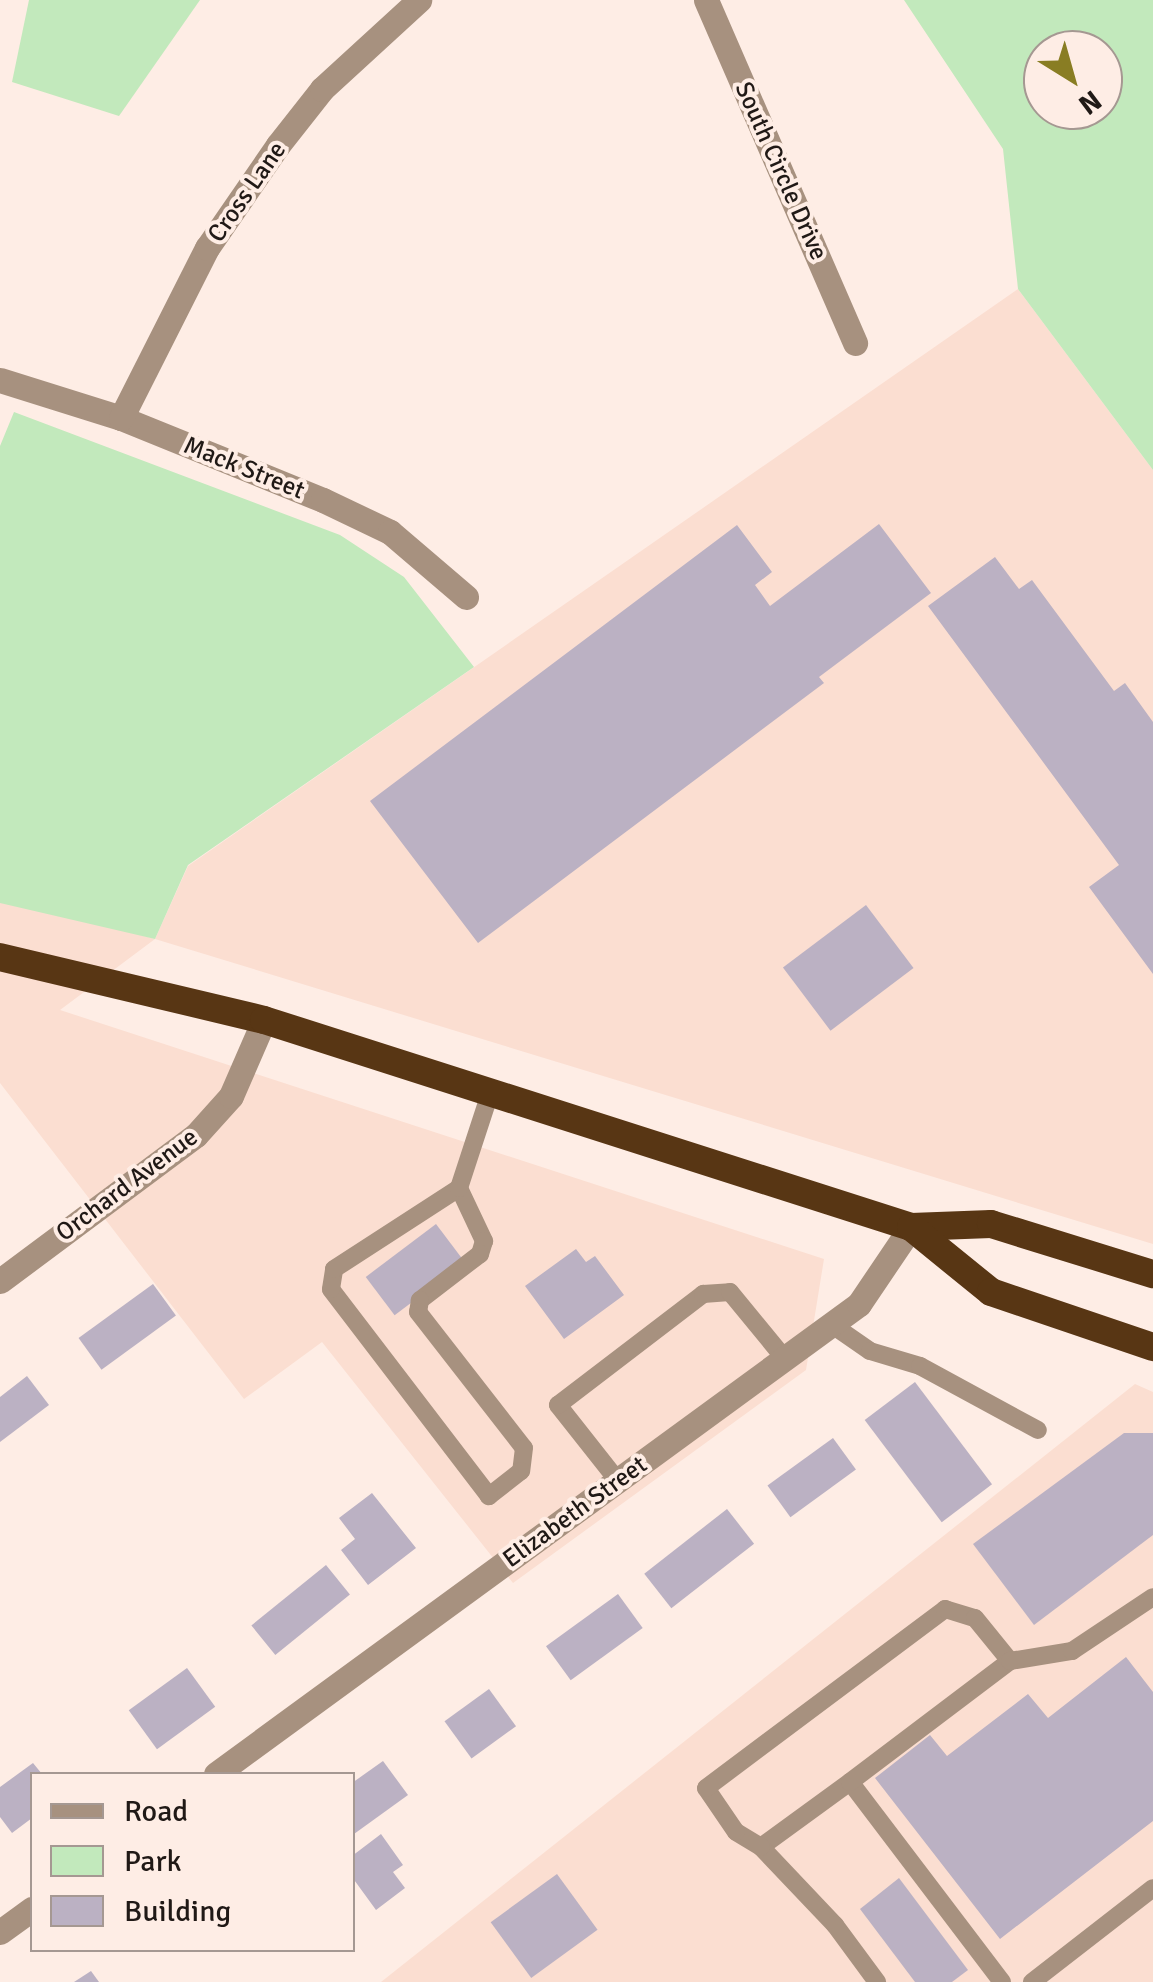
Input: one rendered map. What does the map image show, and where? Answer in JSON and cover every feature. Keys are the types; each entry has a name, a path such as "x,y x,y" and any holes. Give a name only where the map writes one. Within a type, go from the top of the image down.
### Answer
{"highway":[{"path":"0,958 264,1020 911,1228 991,1292 1153,1347"},
{"path":"911,1228 991,1224 1153,1274"}],"street":[{"name":"Cross Lane","path":"122,418 207,248 278,144 322,89 419,0"},
{"name":"South Circle Drive","path":"706,0 855,343"},
{"name":"Mack Street","path":"0,380 122,418 390,532 466,598"},
{"name":"Orchard Avenue","path":"0,1281 196,1135 231,1096 264,1020"},
{"name":"Elizabeth Street","path":"219,1772 859,1304 911,1228"},
{"path":"0,1932 30,1910"}],"lane":[{"path":"459,1188 484,1240 480,1254 420,1300 418,1312 524,1448 521,1472 489,1496 478,1489 331,1289 334,1270 459,1188 490,1092"},
{"path":"618,1481 558,1406 702,1294 730,1292 785,1359"},
{"path":"832,1324 870,1351 920,1366 1038,1430"},
{"path":"761,1848 1010,1661 1072,1651 1153,1596"},
{"path":"877,1982 836,1924 761,1848 736,1832 706,1788 945,1609 960,1608 1010,1661"},
{"path":"850,1782 1002,1982"},
{"path":"1032,1982 1153,1888"}],"shaded area":[{"path":"1018,289 1153,470 1153,1244 155,939 188,866"},
{"path":"0,896 155,939 60,1010 824,1259 806,1370 513,1583 322,1342 244,1399 0,1083"},
{"path":"1135,1384 1153,1392 1153,1982 381,1982"}],"green space":[{"path":"29,0 200,0 119,116 12,82"},
{"path":"904,0 1153,0 1153,470 1018,289 1003,149"},
{"path":"14,412 340,535 404,577 474,667 188,865 155,939 0,903 0,446"}],"building":[{"path":"879,524 931,593 819,677 824,683 478,943 370,801 737,525 772,572 755,585 770,606"},
{"path":"995,557 1019,589 1032,580 1114,691 1125,683 1153,722 1153,974 1089,887 1119,865 928,606"},
{"path":"866,905 914,968 830,1031 783,968"},
{"path":"436,1224 465,1262 395,1315 366,1277"},
{"path":"576,1249 586,1262 595,1256 624,1295 564,1339 525,1286"},
{"path":"153,1284 176,1316 101,1370 79,1338"},
{"path":"27,1376 49,1405 0,1442 0,1397"},
{"path":"915,1382 992,1484 942,1522 865,1420"},
{"path":"1124,1433 1153,1433 1153,1535 1034,1625 973,1544"},
{"path":"833,1438 856,1470 790,1517 767,1486"},
{"path":"372,1493 416,1548 368,1585 341,1550 355,1539 339,1518"},
{"path":"727,1509 754,1544 671,1608 644,1574"},
{"path":"326,1565 350,1595 275,1655 251,1625"},
{"path":"618,1594 643,1628 571,1680 546,1646"},
{"path":"1126,1657 1153,1692 1153,1821 1000,1939 875,1778 930,1735 947,1756 1028,1694 1048,1718"},
{"path":"187,1668 215,1707 157,1749 129,1710"},
{"path":"489,1689 516,1726 472,1759 445,1721"},
{"path":"383,1761 408,1795 355,1833 355,1781"},
{"path":"33,1763 40,1772 30,1772 30,1820 12,1833 0,1817 0,1787"},
{"path":"381,1834 403,1865 393,1872 405,1888 376,1910 355,1881 355,1854"},
{"path":"557,1874 598,1930 531,1978 491,1922"},
{"path":"899,1878 968,1970 952,1982 915,1982 860,1909"},
{"path":"91,1971 99,1982 74,1982"}]}
